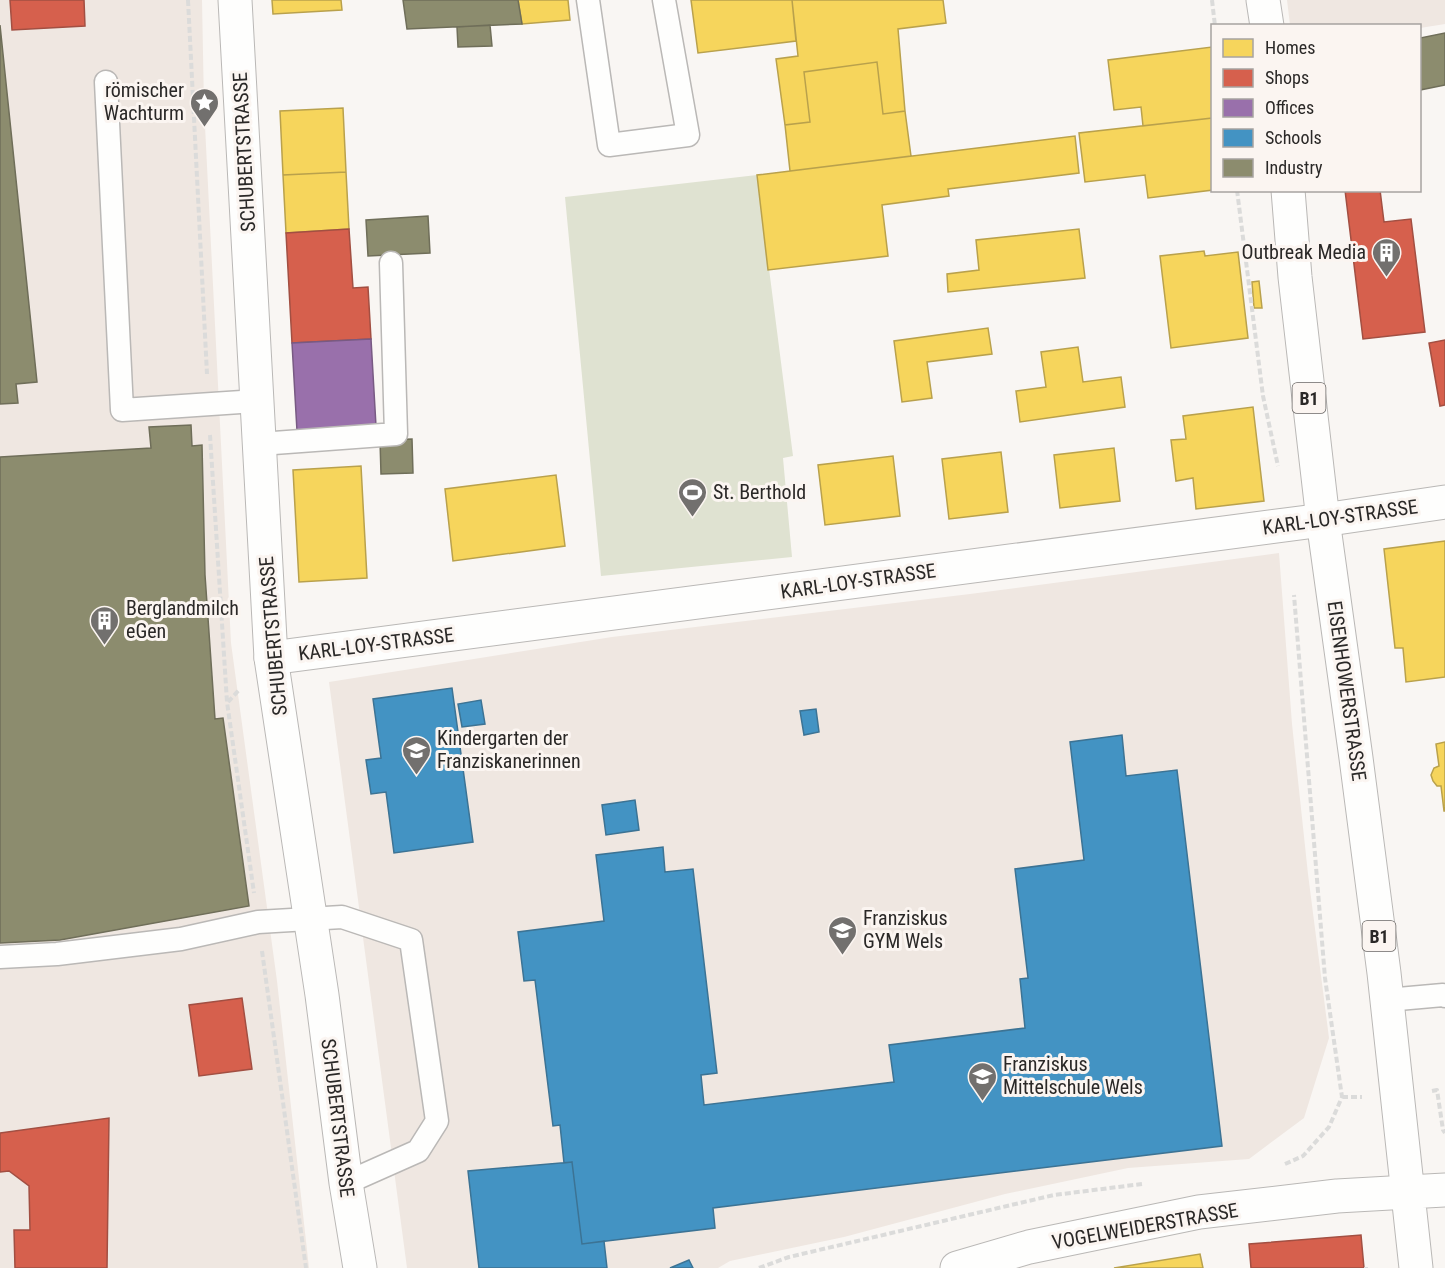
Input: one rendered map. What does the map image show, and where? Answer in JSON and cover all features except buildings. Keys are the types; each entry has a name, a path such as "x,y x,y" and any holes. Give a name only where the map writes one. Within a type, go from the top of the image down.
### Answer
{"street":[{"name":"SCHUBERTSTRASSE","path":"235,0 271,658 322,995 345,1183 360,1268"},
{"path":"1263,0 1267,24"},
{"name":"EISENHOWERSTRASSE","path":"1288,192 1295,277 1323,520 1387,1000 1408,1192"},
{"name":"KARL-LOY-STRASSE","path":"271,658 1445,502"},
{"name":"VOGELWEIDERSTRASSE","path":"957,1268 1029,1247 1199,1212 1337,1196 1445,1190"},
{"name":"B1","path":"1408,1192 1416,1268"}],"lane":[{"path":"588,0 609,145 688,135 664,0"},
{"path":"105,82 122,410 257,401"},
{"path":"260,444 396,434 391,262"},
{"path":"0,957 57,954 181,939 258,922 310,919 342,918 411,940 437,1121 418,1151 345,1183"},
{"path":"1387,1000 1445,996"}],"path":[{"path":"189,0 208,405 227,702 306,1268"},
{"path":"1212,0 1215,24"},
{"path":"1237,192 1263,396 1278,466"},
{"path":"1277,1167 1303,1156 1329,1127 1342,1097 1325,978 1293,584"},
{"path":"759,1268 789,1257 1054,1195 1149,1183"}],"shaded area":[{"path":"0,0 202,0 204,106 231,643 277,981 309,1268 0,1268"},
{"path":"1287,0 1445,0 1445,24 1421,28 1421,24 1290,24"},
{"name":"Franziskus GYM Wels","path":"1279,553 1292,724 1329,1038 1304,1118 1249,1159 1128,1168 1005,1194 844,1237 730,1261 718,1268 407,1268 329,682 612,637 970,594"}],"green space":[{"path":"757,175 793,456 783,458 792,557 601,576 565,197"}],"place":[{"name":"römischer Wachturm","path":"205,128"},
{"name":"Outbreak Media","path":"1387,278"},
{"name":"St. Berthold","path":"692,518"},
{"name":"Berglandmilch eGen","path":"105,646"},
{"name":"Kindergarten der Franziskanerinnen","path":"416,776"},
{"name":"Franziskus GYM Wels","path":"842,956"},
{"name":"Franziskus Mittelschule Wels","path":"982,1102"}]}
